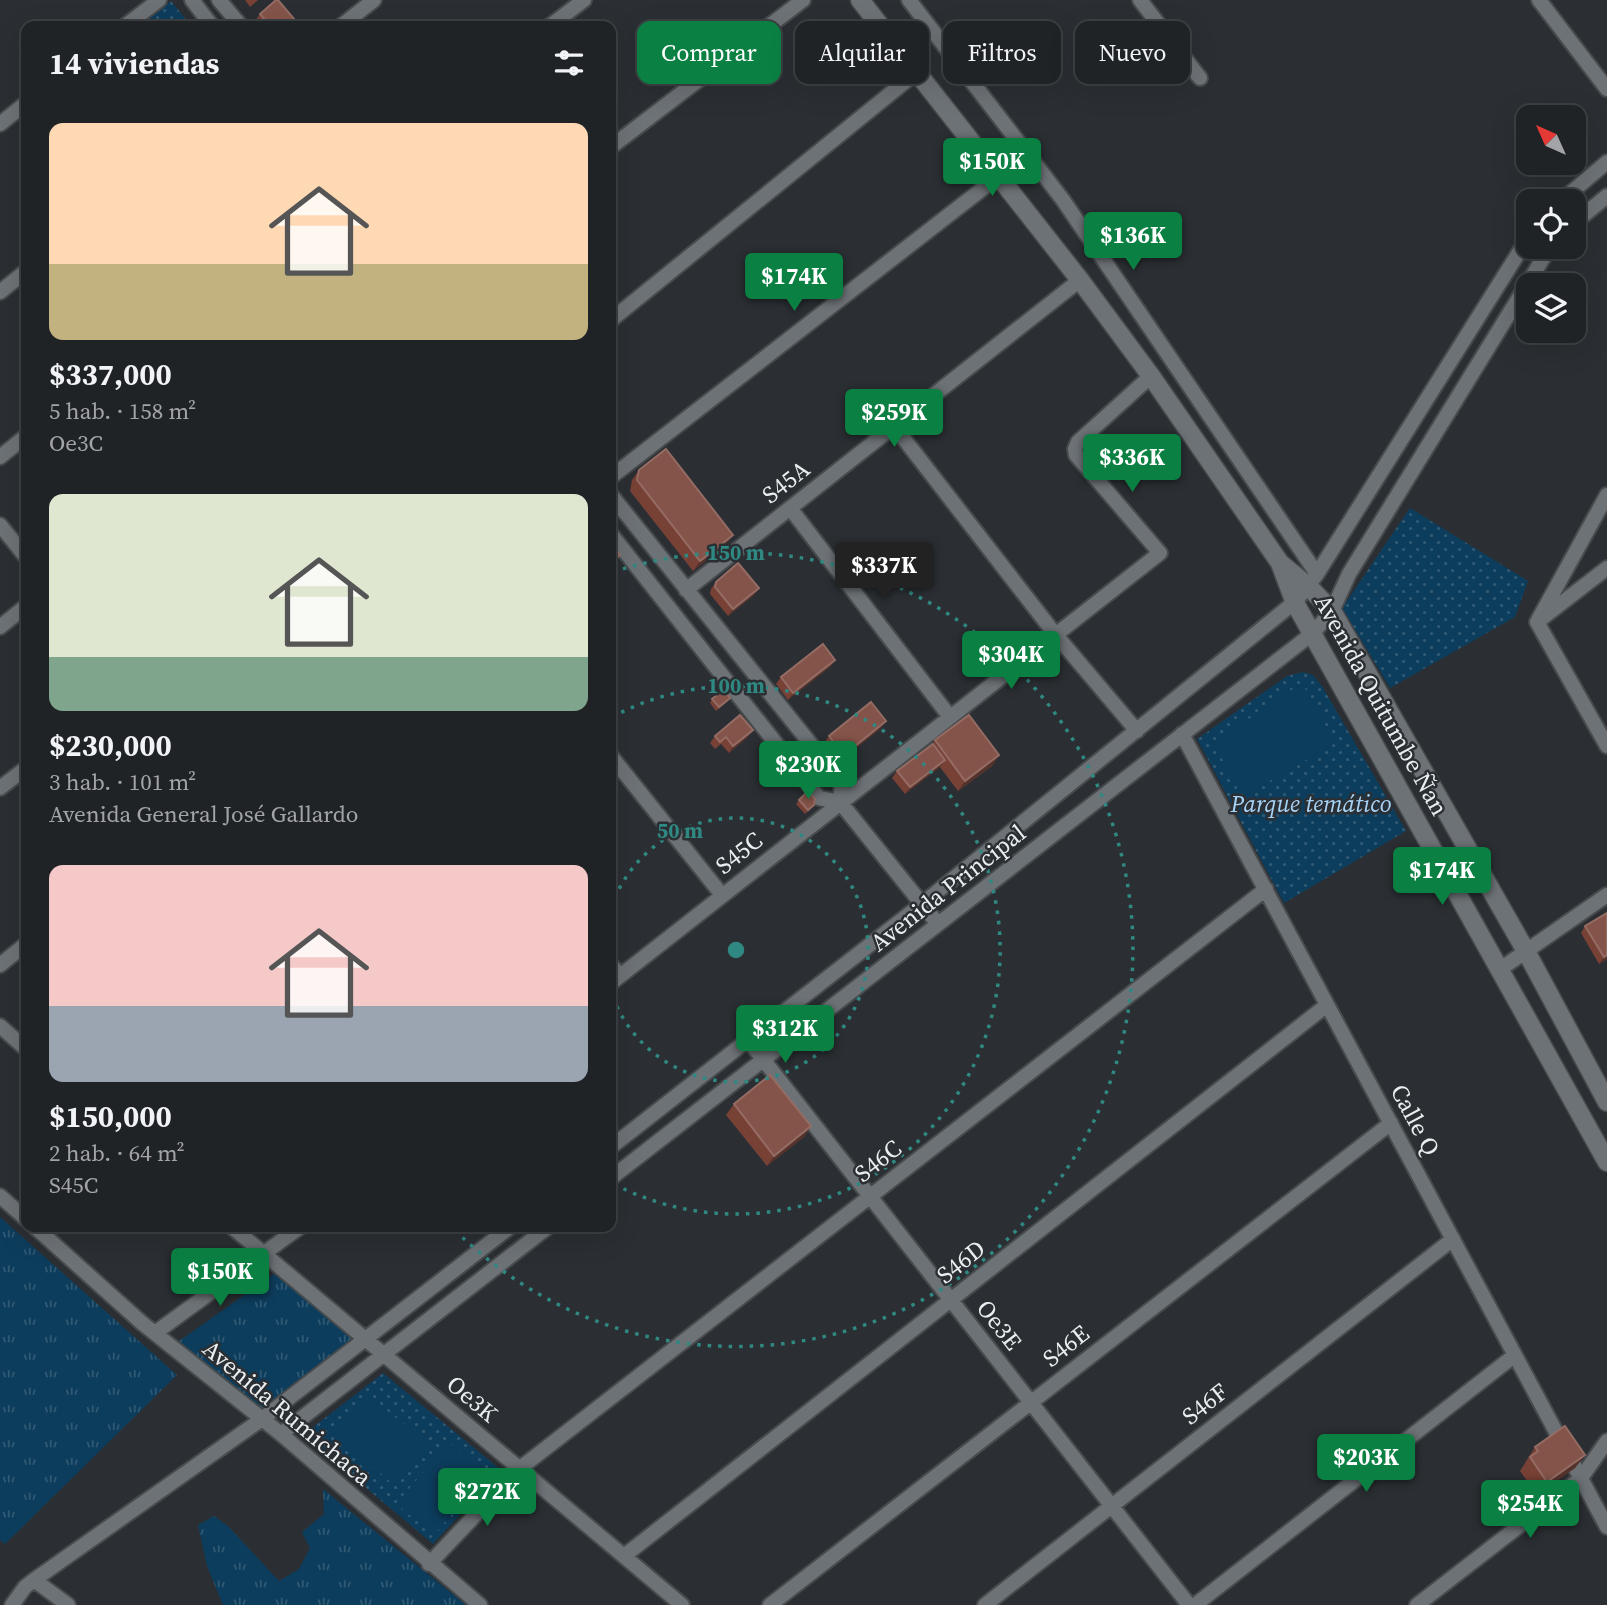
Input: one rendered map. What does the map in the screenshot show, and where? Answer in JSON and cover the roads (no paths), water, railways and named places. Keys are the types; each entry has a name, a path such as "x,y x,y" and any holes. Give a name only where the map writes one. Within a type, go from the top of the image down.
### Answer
{"street":[{"path":"132,21 159,0"},
{"path":"192,0 208,21"},
{"path":"219,0 237,21"},
{"path":"347,21 374,0"},
{"path":"556,21 583,0"},
{"path":"616,143 803,0"},
{"name":"Avenida Quitumbe Ñan","path":"860,0 877,21"},
{"path":"909,0 1063,200 1313,581"},
{"path":"1140,0 1200,78"},
{"path":"1539,0 1607,89"},
{"path":"616,316 902,84"},
{"name":"Avenida Quitumbe Ñan","path":"926,84 1080,280 1151,376 1280,563 1296,602 1607,1162"},
{"path":"0,124 21,107"},
{"path":"1575,189 1607,162"},
{"path":"616,473 999,176"},
{"path":"1586,213 1607,196"},
{"name":"Avenida Principal","path":"616,1143 922,904 1296,602 1313,581 1516,257"},
{"name":"Avenida Principal","path":"616,1174 1313,633 1332,611 1349,574 1543,259"},
{"path":"0,292 21,275"},
{"name":"S45A","path":"686,590 1080,280"},
{"name":"S45C","path":"616,973 722,895 1160,553 1076,455 1075,449 1078,442 1151,376"},
{"path":"894,426 1055,634 1138,731"},
{"path":"0,457 21,440"},
{"path":"1537,622 1607,495"},
{"path":"616,501 842,783 840,802"},
{"path":"790,508 950,716"},
{"path":"0,525 21,551"},
{"path":"616,540 819,799 840,802 938,924"},
{"name":"Avenida Quitumbe Ñan","path":"1280,563 1313,581 1332,611 1527,953 1607,1102"},
{"path":"1537,622 1607,569"},
{"path":"0,627 21,610"},
{"path":"1537,622 1606,740"},
{"name":"Calle Q","path":"1182,734 1607,1527"},
{"path":"616,761 722,895"},
{"path":"0,788 21,772"},
{"name":"S46C","path":"429,1564 519,1468 1266,889"},
{"path":"1499,971 1607,895"},
{"path":"0,965 21,948"},
{"name":"S46D","path":"624,1556 1327,1005"},
{"path":"0,1026 21,1045"},
{"name":"Oe3E","path":"748,1040 1189,1605"},
{"name":"S46E","path":"770,1605 1391,1123"},
{"path":"0,1196 21,1215"},
{"name":"Avenida Rumichaca","path":"41,1232 155,1333 281,1434 429,1564 480,1605"},
{"name":"Oe3K","path":"238,1232 682,1605"},
{"path":"155,1333 294,1232"},
{"path":"12,1605 24,1587 262,1419 504,1232"},
{"path":"281,1434 542,1232"},
{"name":"S46F","path":"985,1605 1453,1239"},
{"path":"1195,1605 1515,1355"},
{"path":"1417,1605 1581,1478 1607,1441"},
{"path":"34,1580 68,1605"}],"park label":[{"name":"Parque temático","path":"1311,804"}]}
